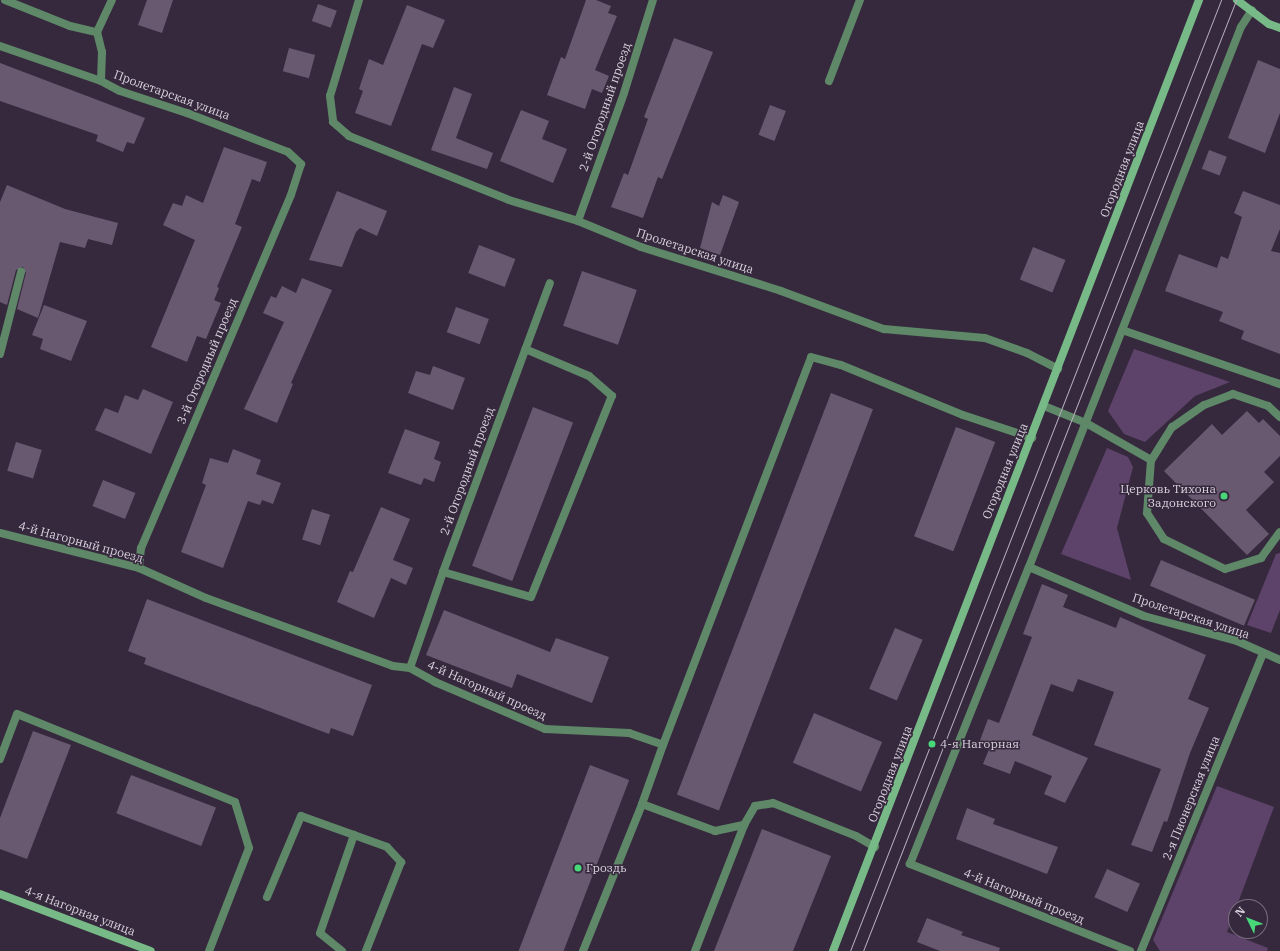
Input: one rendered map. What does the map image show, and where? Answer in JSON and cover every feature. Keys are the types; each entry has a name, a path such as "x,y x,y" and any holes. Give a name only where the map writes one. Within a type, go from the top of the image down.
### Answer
{"street":[{"path":"5,0 70,26 97,32 112,0"},
{"name":"Пролетарская улица","path":"359,0 330,96 333,122 349,136 509,200 578,221 641,247 781,291 884,329 985,338 1027,353 1058,369"},
{"name":"2-й Огородный проезд","path":"578,221 624,93 653,0"},
{"path":"829,81 860,0"},
{"name":"Огородная улица","path":"833,951 875,847 1199,0"},
{"path":"1237,0 1269,24 1280,28"},
{"path":"1030,567 1241,27 1252,10"},
{"name":"Пролетарская улица","path":"97,32 102,52 100,81 120,91 187,113 288,152 301,164"},
{"path":"0,46 100,81"},
{"name":"3-й Огородный проезд","path":"139,568 141,548 291,195 301,164"},
{"path":"0,354 21,272"},
{"name":"2-й Огородный проезд","path":"410,668 443,572 550,283"},
{"path":"1122,330 1280,384"},
{"path":"443,572 531,597 612,396 589,376 525,349"},
{"path":"583,951 642,804 811,357 841,365 963,415 1032,438"},
{"path":"1280,416 1268,406 1233,394 1204,404 1172,427 1151,460 1147,513 1164,539 1225,569 1261,558 1280,532"},
{"path":"1044,406 1086,423 1151,460"},
{"name":"4-й Нагорный проезд","path":"0,533 139,568 206,598 393,666 410,668 435,682 545,729 629,732 664,745"},
{"name":"Пролетарская улица","path":"1030,567 1144,616 1237,641 1263,654 1280,660"},
{"name":"4-й Нагорный проезд","path":"1030,567 910,864 1130,951"},
{"name":"2-я Пионерская улица","path":"1142,951 1263,654"},
{"path":"0,759 17,714 235,802 249,848 210,951"},
{"path":"695,951 744,825 755,806 773,803 856,836 875,847"},
{"path":"642,804 715,831 744,825"},
{"path":"267,897 301,816 387,847 401,862 366,951"},
{"path":"342,951 320,933 354,835"},
{"name":"4-я Нагорная улица","path":"0,894 151,951"}],"shaded area":[{"path":"1134,349 1230,382 1195,396 1145,442 1124,434 1108,411"},
{"path":"1107,448 1128,457 1133,467 1117,528 1131,580 1061,554"},
{"path":"1280,553 1280,610 1271,633 1247,625 1276,554"},
{"path":"1217,786 1274,807 1239,899 1228,899 1228,939 1245,939 1268,948 1267,951 1160,951 1153,940"}],"building":[{"path":"147,0 173,0 162,33 138,25"},
{"path":"586,0 596,0 611,6 608,13 617,16 595,70 609,76 602,93 592,89 585,109 547,95 561,57 565,59"},
{"path":"318,4 337,11 331,28 312,21"},
{"path":"407,5 445,20 433,48 422,44 391,126 355,113 363,91 359,89 369,59 383,65"},
{"path":"674,38 713,52 662,179 658,177 643,218 611,207 624,173 628,175 648,119 644,117"},
{"path":"289,48 315,55 309,78 283,71"},
{"path":"1258,60 1280,69 1280,113 1265,153 1228,138"},
{"path":"0,63 145,118 134,144 127,142 123,152 96,141 98,135 0,101"},
{"path":"454,87 472,94 456,138 493,153 487,169 431,150"},
{"path":"770,105 786,111 774,141 759,135"},
{"path":"521,110 549,121 542,139 567,149 553,183 500,161"},
{"path":"224,147 267,162 260,182 252,179 235,224 242,227 217,287 219,288 214,300 221,303 206,339 197,336 187,362 151,347 195,240 163,225 173,203 182,206 186,195 203,203"},
{"path":"1209,150 1227,157 1220,175 1202,169"},
{"path":"7,185 65,209 118,223 112,245 88,239 85,248 60,242 38,318 17,309 26,273 23,267 16,270 7,305 0,302 0,202"},
{"path":"337,191 387,211 377,236 360,228 356,232 342,267 309,260"},
{"path":"1243,191 1280,205 1280,229 1271,251 1280,253 1280,354 1241,339 1244,331 1219,321 1223,312 1165,291 1179,254 1217,268 1221,256 1228,259 1242,217 1234,213"},
{"path":"723,195 739,202 720,255 700,248 712,202 719,206"},
{"path":"479,245 515,259 505,287 468,273"},
{"path":"1033,247 1065,260 1052,293 1020,279"},
{"path":"582,271 637,290 618,345 563,326"},
{"path":"302,278 332,290 291,383 293,384 277,423 244,409 284,322 263,313 271,296 276,298 282,286 296,293"},
{"path":"44,305 87,321 71,361 40,349 43,339 32,335"},
{"path":"456,307 489,319 480,344 447,332"},
{"path":"433,366 465,378 453,410 408,393 416,371 430,375"},
{"path":"143,389 173,402 151,454 95,430 105,408 118,413 125,395 138,400"},
{"path":"831,393 873,409 719,811 677,794"},
{"path":"533,407 573,422 512,581 472,566"},
{"name":"Церковь Тихона Задонского","path":"1247,411 1259,423 1263,419 1280,436 1280,456 1264,472 1274,482 1246,510 1269,534 1247,555 1164,471 1212,424 1222,435"},
{"path":"956,427 995,442 953,551 914,536"},
{"path":"405,429 440,442 434,459 441,462 434,482 424,478 421,485 388,473"},
{"path":"16,442 42,450 33,479 7,471"},
{"path":"233,449 261,460 256,474 281,483 273,504 262,500 260,505 248,501 223,568 181,552 206,485 202,483 210,458 228,463"},
{"path":"103,480 135,493 125,519 93,506"},
{"path":"381,507 410,519 393,560 413,568 406,585 391,578 374,618 337,602 350,571 353,572"},
{"path":"312,509 330,515 320,545 302,539"},
{"path":"1161,560 1255,600 1244,626 1150,586"},
{"path":"1042,584 1068,595 1063,607 1116,628 1120,617 1206,655 1188,699 1209,708 1190,753 1167,822 1164,821 1152,852 1131,845 1161,769 1094,745 1114,692 1078,679 1073,692 1051,684 1032,735 1088,758 1065,803 1044,794 1052,776 1015,761 1010,774 983,764 990,747 979,743 988,719 999,723 1032,637 1023,634"},
{"path":"147,599 372,685 353,736 331,728 329,734 144,664 146,658 128,651"},
{"path":"444,610 550,652 556,638 609,657 592,703 517,674 512,688 426,655"},
{"path":"895,628 923,640 897,700 869,689"},
{"path":"814,713 882,742 861,792 793,763"},
{"path":"33,731 71,745 27,859 0,849 0,818"},
{"path":"590,765 629,780 564,951 519,951"},
{"path":"131,775 216,808 201,846 116,813"},
{"path":"967,808 995,819 993,824 1058,847 1047,874 956,839"},
{"path":"762,829 831,856 793,951 714,951"},
{"path":"1107,869 1140,884 1127,912 1094,897"},
{"path":"927,918 963,932 961,935 1000,948 999,951 940,951 917,942"}],"tram line":[{"path":"850,951 1221,0"},
{"path":"863,951 1236,0"}],"place":[{"name":"Церковь Тихона Задонского","path":"1224,496"},
{"name":"4-я Нагорная","path":"932,744"},
{"name":"Гроздь","path":"578,868"}]}
